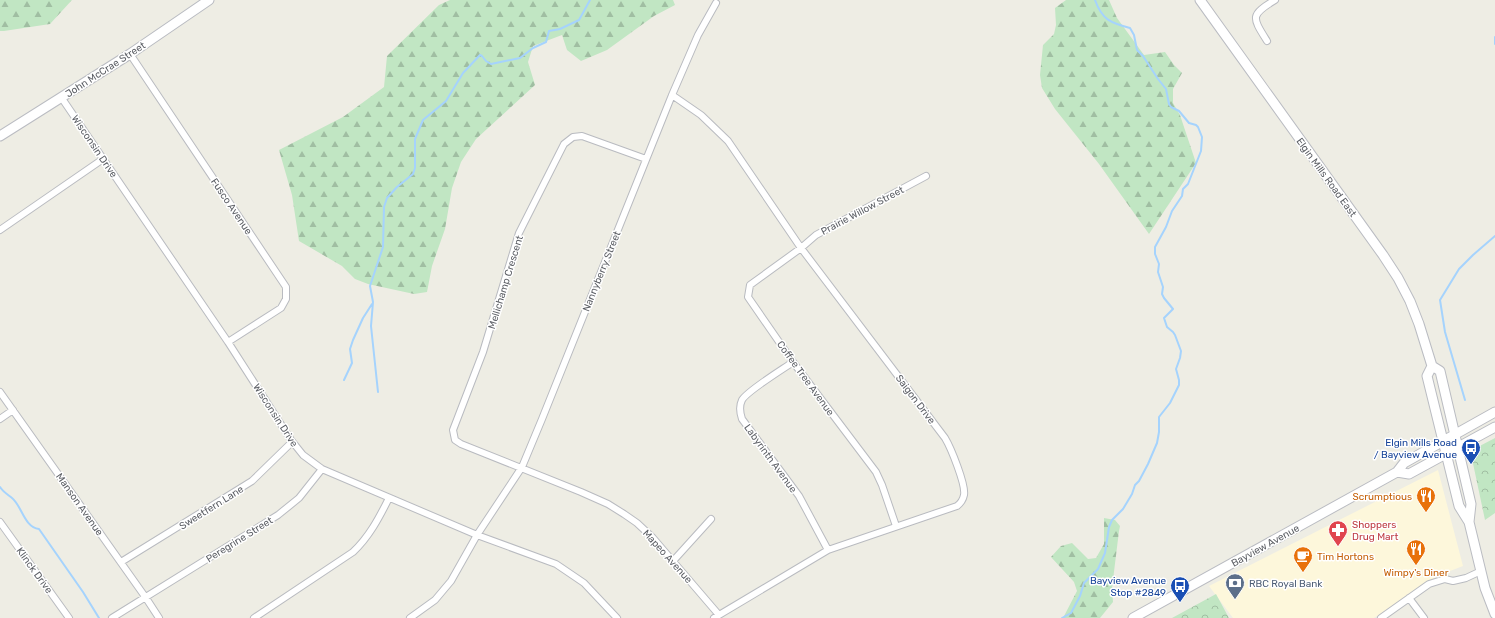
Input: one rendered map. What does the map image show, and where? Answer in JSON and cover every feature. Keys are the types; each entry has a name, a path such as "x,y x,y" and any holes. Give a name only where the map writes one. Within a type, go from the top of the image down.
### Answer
{"main road":[{"name":"John McCrae Street","path":"0,136 130,54 210,0"},
{"name":"Elgin Mills Road East","path":"1200,0 1384,255 1410,301 1432,366 1428,376 1459,506 1469,522 1481,571 1495,614"},
{"name":"Elgin Mills Road East","path":"1432,366 1440,371 1455,434 1471,504 1469,522"},
{"name":"Bayview Avenue","path":"1132,618 1397,472 1404,463 1495,412"},
{"name":"Bayview Avenue","path":"1397,472 1409,474 1495,427"}],"street":[{"path":"1266,41 1257,25 1256,16 1258,11 1275,0"},
{"name":"Nannyberry Street","path":"410,618 429,605 440,595 451,581 477,535 522,467 672,95 698,35 716,3"},
{"name":"Fusco Avenue","path":"130,54 286,286 287,296 282,307 228,342"},
{"name":"Saigon Drive","path":"672,95 701,115 728,141 801,248 936,425 950,446 964,490 964,496 961,502 955,507 828,550 716,617"},
{"name":"Wisconsin Drive","path":"62,98 228,342 292,442 303,455 322,469 389,498 477,535 551,561 561,566 590,588 617,618"},
{"name":"Mellichamp Crescent","path":"522,467 461,444 455,440 453,430 484,352 519,233 564,144 570,138 582,136 646,159"},
{"path":"0,230 103,158"},
{"name":"Prairie Willow Street","path":"801,248 816,235 926,176"},
{"name":"Coffee Tree Avenue","path":"801,248 750,285 748,297 793,362 876,472 896,526"},
{"name":"Labyrinth Avenue","path":"793,362 746,395 741,403 740,413 742,419 802,501 828,550"},
{"name":"Manson Avenue","path":"0,392 159,618"},
{"path":"0,419 13,410"},
{"name":"Sweetfern Lane","path":"121,562 252,481 292,442"},
{"name":"Mapeo Avenue","path":"522,467 608,504 637,523 653,538 716,617"},
{"name":"Peregrine Street","path":"146,598 289,507 299,498 322,469"},
{"path":"254,618 353,552 365,540 375,526 389,498"},
{"path":"672,561 711,519"},
{"name":"Klinck Drive","path":"0,522 69,618"},
{"path":"1381,618 1429,584 1446,579 1453,581 1466,578 1481,571"},
{"path":"112,618 146,598"},
{"path":"1409,598 1424,618"}],"shaded area":[{"path":"1438,470 1463,566 1437,576 1374,618 1233,618 1209,586"}],"green space":[{"path":"0,0 72,0 50,24 0,31"},
{"path":"450,0 673,0 675,5 654,16 607,50 581,61 567,50 562,35 533,46 528,62 535,85 476,139 461,162 452,188 445,229 432,266 427,292 414,294 368,284 355,279 342,266 299,241 292,195 279,150 343,117 384,87 387,56 439,5"},
{"path":"1066,0 1109,0 1117,18 1144,55 1165,52 1182,73 1173,89 1173,103 1180,115 1196,163 1149,234 1099,164 1055,109 1042,88 1040,75 1043,45 1054,34 1056,25 1055,8"},
{"path":"1495,438 1495,513 1485,520 1471,454 1472,450"},
{"path":"1104,518 1115,520 1120,526 1112,588 1113,602 1100,618 1063,618 1077,591 1074,582 1051,557 1061,546 1072,543 1088,559 1096,558 1104,544"},
{"path":"1216,594 1229,618 1172,618"}],"waterway":[{"path":"378,392 371,326 373,302 370,286 383,247 384,207 387,198 397,187 413,174 415,168 415,139 423,120 446,101 463,73 480,55 491,64 520,58 533,48 546,42 549,31 560,29 579,20 590,0"},
{"path":"1062,618 1071,613 1080,596 1084,583 1098,569 1105,553 1109,527 1112,520 1123,509 1148,464 1157,443 1159,417 1170,403 1179,385 1176,369 1181,351 1175,335 1167,327 1164,318 1173,309 1162,294 1163,287 1158,272 1159,264 1155,254 1155,247 1166,227 1172,211 1182,196 1183,189 1188,184 1201,151 1202,137 1198,127 1189,123 1179,111 1171,107 1169,104 1166,89 1143,56 1137,50 1134,35 1130,28 1108,20 1101,12 1095,0"},
{"path":"1495,37 1495,44"},
{"path":"1465,400 1445,332 1440,300 1459,269 1495,236"},
{"path":"344,380 352,363 350,349 353,340 363,318 372,304"},
{"path":"0,487 12,498 30,524 39,529 83,592 99,618"}],"place":[{"name":"Elgin Mills Road / Bayview Avenue","path":"1471,465"},
{"name":"Scrumptious","path":"1426,513"},
{"name":"Shoppers Drug Mart","path":"1338,547"},
{"name":"Wimpy's Diner","path":"1416,566"},
{"name":"Tim Hortons","path":"1303,573"},
{"name":"RBC Royal Bank","path":"1235,600"},
{"name":"Bayview Avenue Stop #2849","path":"1180,603"}]}
